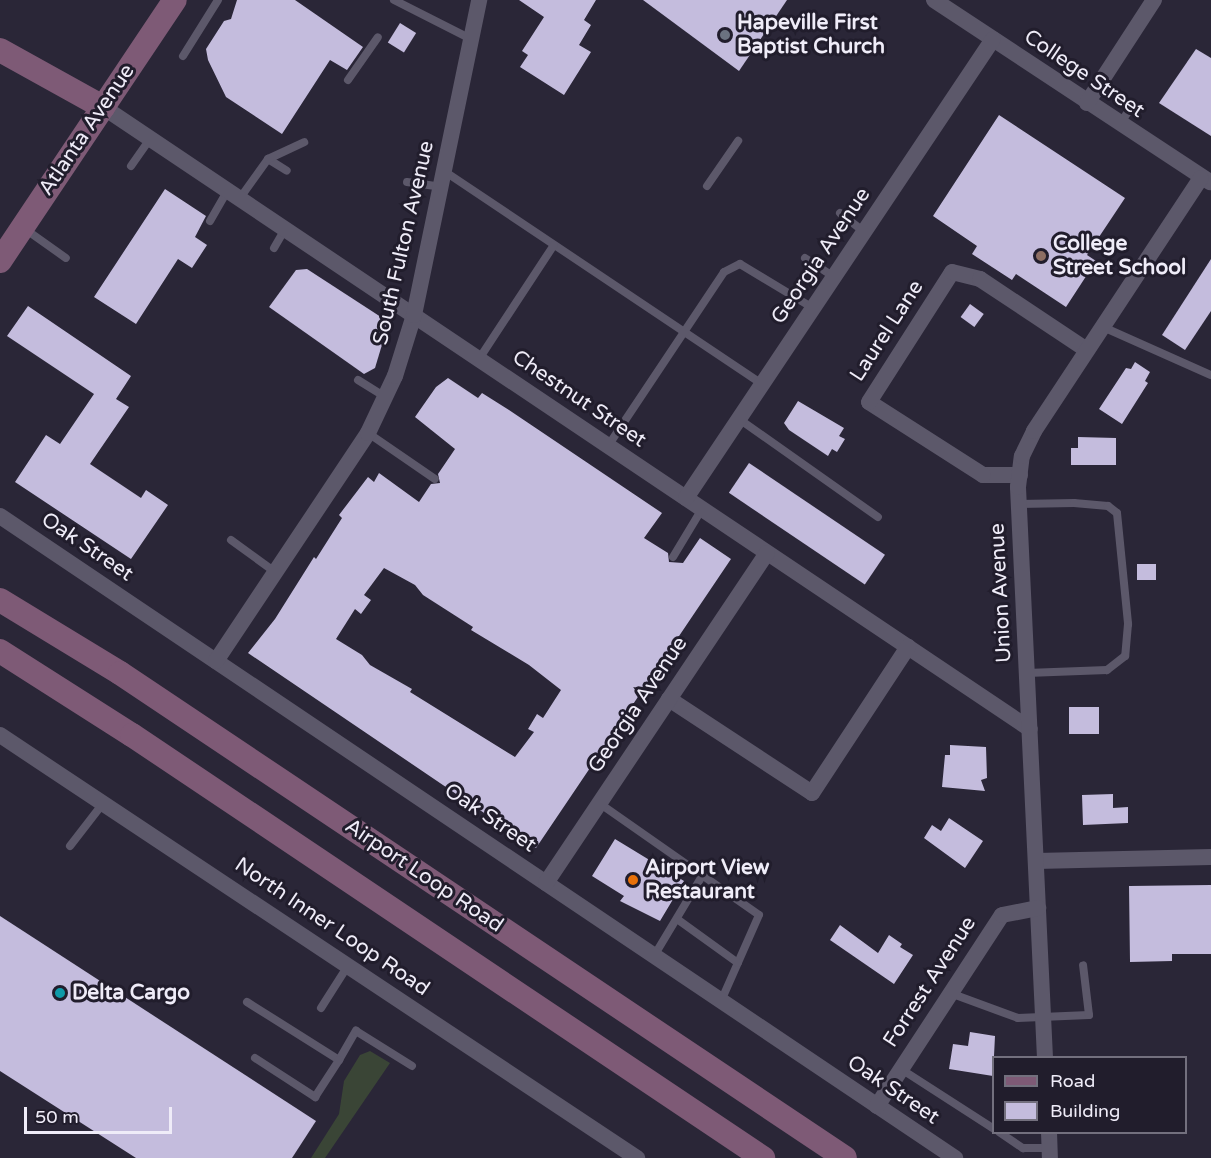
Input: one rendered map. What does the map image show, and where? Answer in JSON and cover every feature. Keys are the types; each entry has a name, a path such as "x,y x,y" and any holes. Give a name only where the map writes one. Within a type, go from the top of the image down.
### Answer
{"main road":[{"name":"Atlanta Avenue","path":"0,261 175,0"},
{"path":"2,55 103,107"},
{"name":"Airport Loop Road","path":"0,600 120,673 845,1158"},
{"path":"0,651 142,742 763,1158"}],"street":[{"name":"South Fulton Avenue","path":"216,661 368,433 385,398 414,315 479,0"},
{"name":"College Street","path":"935,0 1206,180"},
{"path":"1087,103 1154,0"},
{"name":"Georgia Avenue","path":"686,498 993,39"},
{"name":"Chestnut Street","path":"103,107 1030,729"},
{"name":"Union Avenue","path":"1045,1056 1019,504 1023,456 1034,431 1087,350 1206,180"},
{"name":"Laurel Lane","path":"1020,475 983,475 868,402 952,272 980,279 1087,350"},
{"name":"Oak Street","path":"0,516 955,1158"},
{"name":"Georgia Avenue","path":"546,883 767,553"},
{"path":"669,699 812,793 908,647"},
{"name":"North Inner Loop Road","path":"0,735 349,964 637,1158"},
{"path":"1036,861 1211,857"},
{"name":"Forrest Avenue","path":"877,1106 1002,915 1038,909"}],"lane":[{"path":"183,56 218,0"},
{"path":"394,0 471,39"},
{"path":"348,80 378,37"},
{"path":"1120,125 1129,110"},
{"path":"131,166 150,139"},
{"path":"707,186 738,141"},
{"path":"210,221 268,159 304,142"},
{"path":"268,159 286,171"},
{"path":"407,182 442,179 554,245 762,384"},
{"path":"840,213 864,231"},
{"path":"22,228 66,258"},
{"path":"274,248 285,229"},
{"path":"479,359 554,245"},
{"path":"805,258 834,277"},
{"path":"608,446 724,272 740,264 813,308"},
{"path":"1103,327 1211,375"},
{"path":"358,380 385,398"},
{"path":"739,420 878,517"},
{"path":"368,433 435,479"},
{"path":"1019,504 1074,502 1108,506 1117,513 1128,624 1125,656 1107,670 1027,673"},
{"path":"673,556 702,509"},
{"path":"231,540 275,572"},
{"path":"70,846 104,802"},
{"path":"599,804 759,915 721,1001"},
{"path":"654,956 702,876"},
{"path":"676,918 738,963"},
{"path":"321,1008 349,964"},
{"path":"950,993 1018,1018 1089,1015 1083,965"},
{"path":"247,1002 339,1060"},
{"path":"255,1058 315,1097 356,1031 412,1066"},
{"path":"901,1069 992,1128"},
{"path":"1002,1134 1023,1148 1049,1146"}],"green space":[{"path":"370,1051 390,1063 325,1158 311,1158 339,1114 344,1081 360,1055"}],"building":[{"path":"237,0 295,0 363,47 347,70 330,60 282,134 226,97 208,60 206,49 224,21 231,19"},
{"path":"519,0 596,0 584,20 591,25 579,45 591,52 564,95 520,67 528,55 522,51 544,17"},
{"name":"Hapeville First Baptist Church","path":"643,0 787,0 739,71"},
{"path":"400,23 416,33 404,53 388,43"},
{"path":"1196,49 1211,58 1211,136 1159,103"},
{"path":"999,115 1125,198 1087,255 1096,261 1066,307 1016,274 1012,280 972,254 977,246 933,216"},
{"path":"165,189 206,216 195,237 207,245 192,268 178,259 136,324 94,297"},
{"path":"1211,259 1211,311 1185,350 1162,335"},
{"path":"307,269 384,319 387,328 375,368 364,374 269,307 296,270"},
{"path":"970,304 984,314 974,327 961,317"},
{"path":"28,306 131,376 116,399 129,407 90,464 141,498 146,490 168,505 131,559 15,482 46,435 60,444 94,394 7,336"},
{"path":"1135,362 1150,372 1145,381 1148,383 1122,424 1099,409 1126,368 1131,369"},
{"path":"448,378 478,398 482,393 662,513 644,538 668,553 669,562 683,563 700,538 731,559 536,848 248,653 275,619 314,557 316,559 342,518 339,515 368,477 374,482 379,473 419,502 431,484 440,483 438,474 455,449 415,417 436,387","holes":["384,568 415,585 423,595 473,627 471,630 529,665 561,690 543,718 537,714 528,729 534,732 515,757 410,692 412,689 370,665 362,655 336,639 355,609 361,614 371,600 364,595"]},
{"path":"798,401 844,428 839,436 845,439 837,452 832,449 828,456 789,430 784,423"},
{"path":"1078,437 1116,438 1116,465 1071,465 1071,448 1078,448"},
{"path":"749,463 885,555 865,585 729,493"},
{"path":"1137,564 1156,564 1156,580 1137,580"},
{"path":"1069,707 1099,707 1099,734 1069,734"},
{"path":"950,745 986,747 987,778 981,780 985,791 942,787 945,755 950,755"},
{"path":"1113,794 1113,808 1128,807 1128,823 1083,825 1082,795"},
{"path":"949,818 983,841 965,868 924,838 932,825 941,831"},
{"path":"615,839 684,881 660,921 620,901 624,896 592,876"},
{"path":"1211,885 1211,954 1172,954 1172,961 1130,962 1129,886"},
{"name":"Delta Cargo","path":"0,916 316,1121 292,1158 136,1158 0,1071"},
{"path":"840,925 878,953 889,935 902,944 900,947 913,955 894,984 830,940"},
{"path":"970,1032 995,1036 992,1076 949,1069 953,1044 968,1046"}],"place":[{"name":"Hapeville First Baptist Church","path":"725,35"},
{"name":"College Street School","path":"1041,256"},
{"name":"Airport View Restaurant","path":"633,880"},
{"name":"Delta Cargo","path":"60,993"}]}
